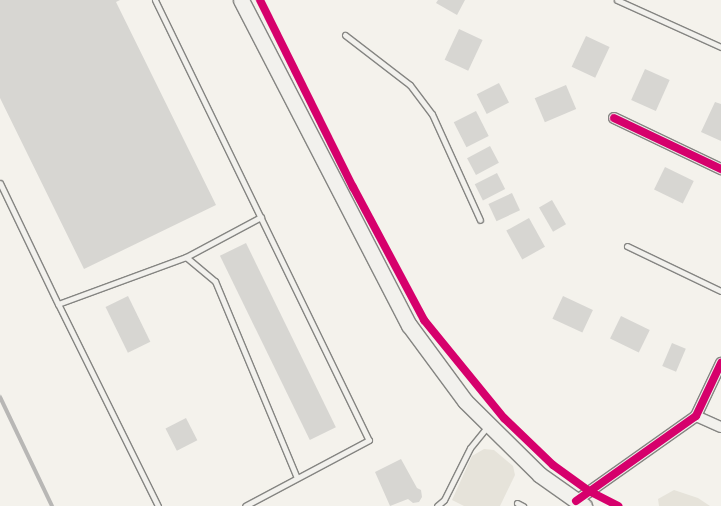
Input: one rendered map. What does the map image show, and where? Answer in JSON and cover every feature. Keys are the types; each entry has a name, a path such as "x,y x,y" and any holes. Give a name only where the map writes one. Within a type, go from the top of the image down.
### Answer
{"main road":[{"path":"241,0 409,326 465,401 488,425 540,475 580,504"}],"street":[{"path":"614,118 721,168"},
{"path":"580,504 696,416 721,363"},
{"path":"696,416 721,428"}],"lane":[{"path":"156,0 369,440 245,506"},
{"path":"617,0 721,47"},
{"path":"346,35 410,85 432,114 480,220"},
{"path":"0,183 158,506"},
{"path":"58,304 186,257 261,217"},
{"path":"627,246 721,291"},
{"path":"186,257 215,281 297,478"},
{"path":"437,506 444,500 470,448 488,425"},
{"path":"517,503 523,506"}],"shaded area":[{"path":"484,449 494,450 513,466 515,475 500,506 464,506 452,500 472,456"},
{"path":"674,490 698,498 710,506 659,506 658,499"}],"building":[{"path":"0,0 120,0 116,2 216,205 84,269 0,98"},
{"path":"438,0 465,0 457,15 436,3"},
{"path":"459,29 483,40 468,71 445,60"},
{"path":"586,36 610,47 595,78 572,67"},
{"path":"645,69 670,80 656,111 631,100"},
{"path":"499,83 509,103 487,114 477,94"},
{"path":"566,85 576,109 545,122 535,98"},
{"path":"715,102 721,104 721,141 701,132"},
{"path":"476,111 489,136 466,147 454,122"},
{"path":"490,146 499,163 476,175 467,158"},
{"path":"665,167 694,181 683,203 654,189"},
{"path":"497,173 505,189 483,200 475,184"},
{"path":"512,193 520,210 496,221 488,204"},
{"path":"552,200 566,224 553,232 539,208"},
{"path":"529,218 545,247 522,259 506,231"},
{"path":"246,243 336,427 310,440 220,256"},
{"path":"128,296 150,342 128,353 106,307"},
{"path":"563,296 593,310 582,333 552,319"},
{"path":"621,316 650,330 639,352 610,338"},
{"path":"672,343 686,349 676,372 662,366"},
{"path":"186,418 197,440 177,451 166,428"},
{"path":"401,459 417,488 421,490 422,497 419,502 413,503 408,499 390,506 375,472"}],"railway":[{"path":"0,397 52,506"}],"cycle path":[{"path":"260,0 353,187 424,320 504,418 553,465 589,491 618,506"},
{"path":"614,118 721,169"},
{"path":"576,501 696,416 721,363"}]}
